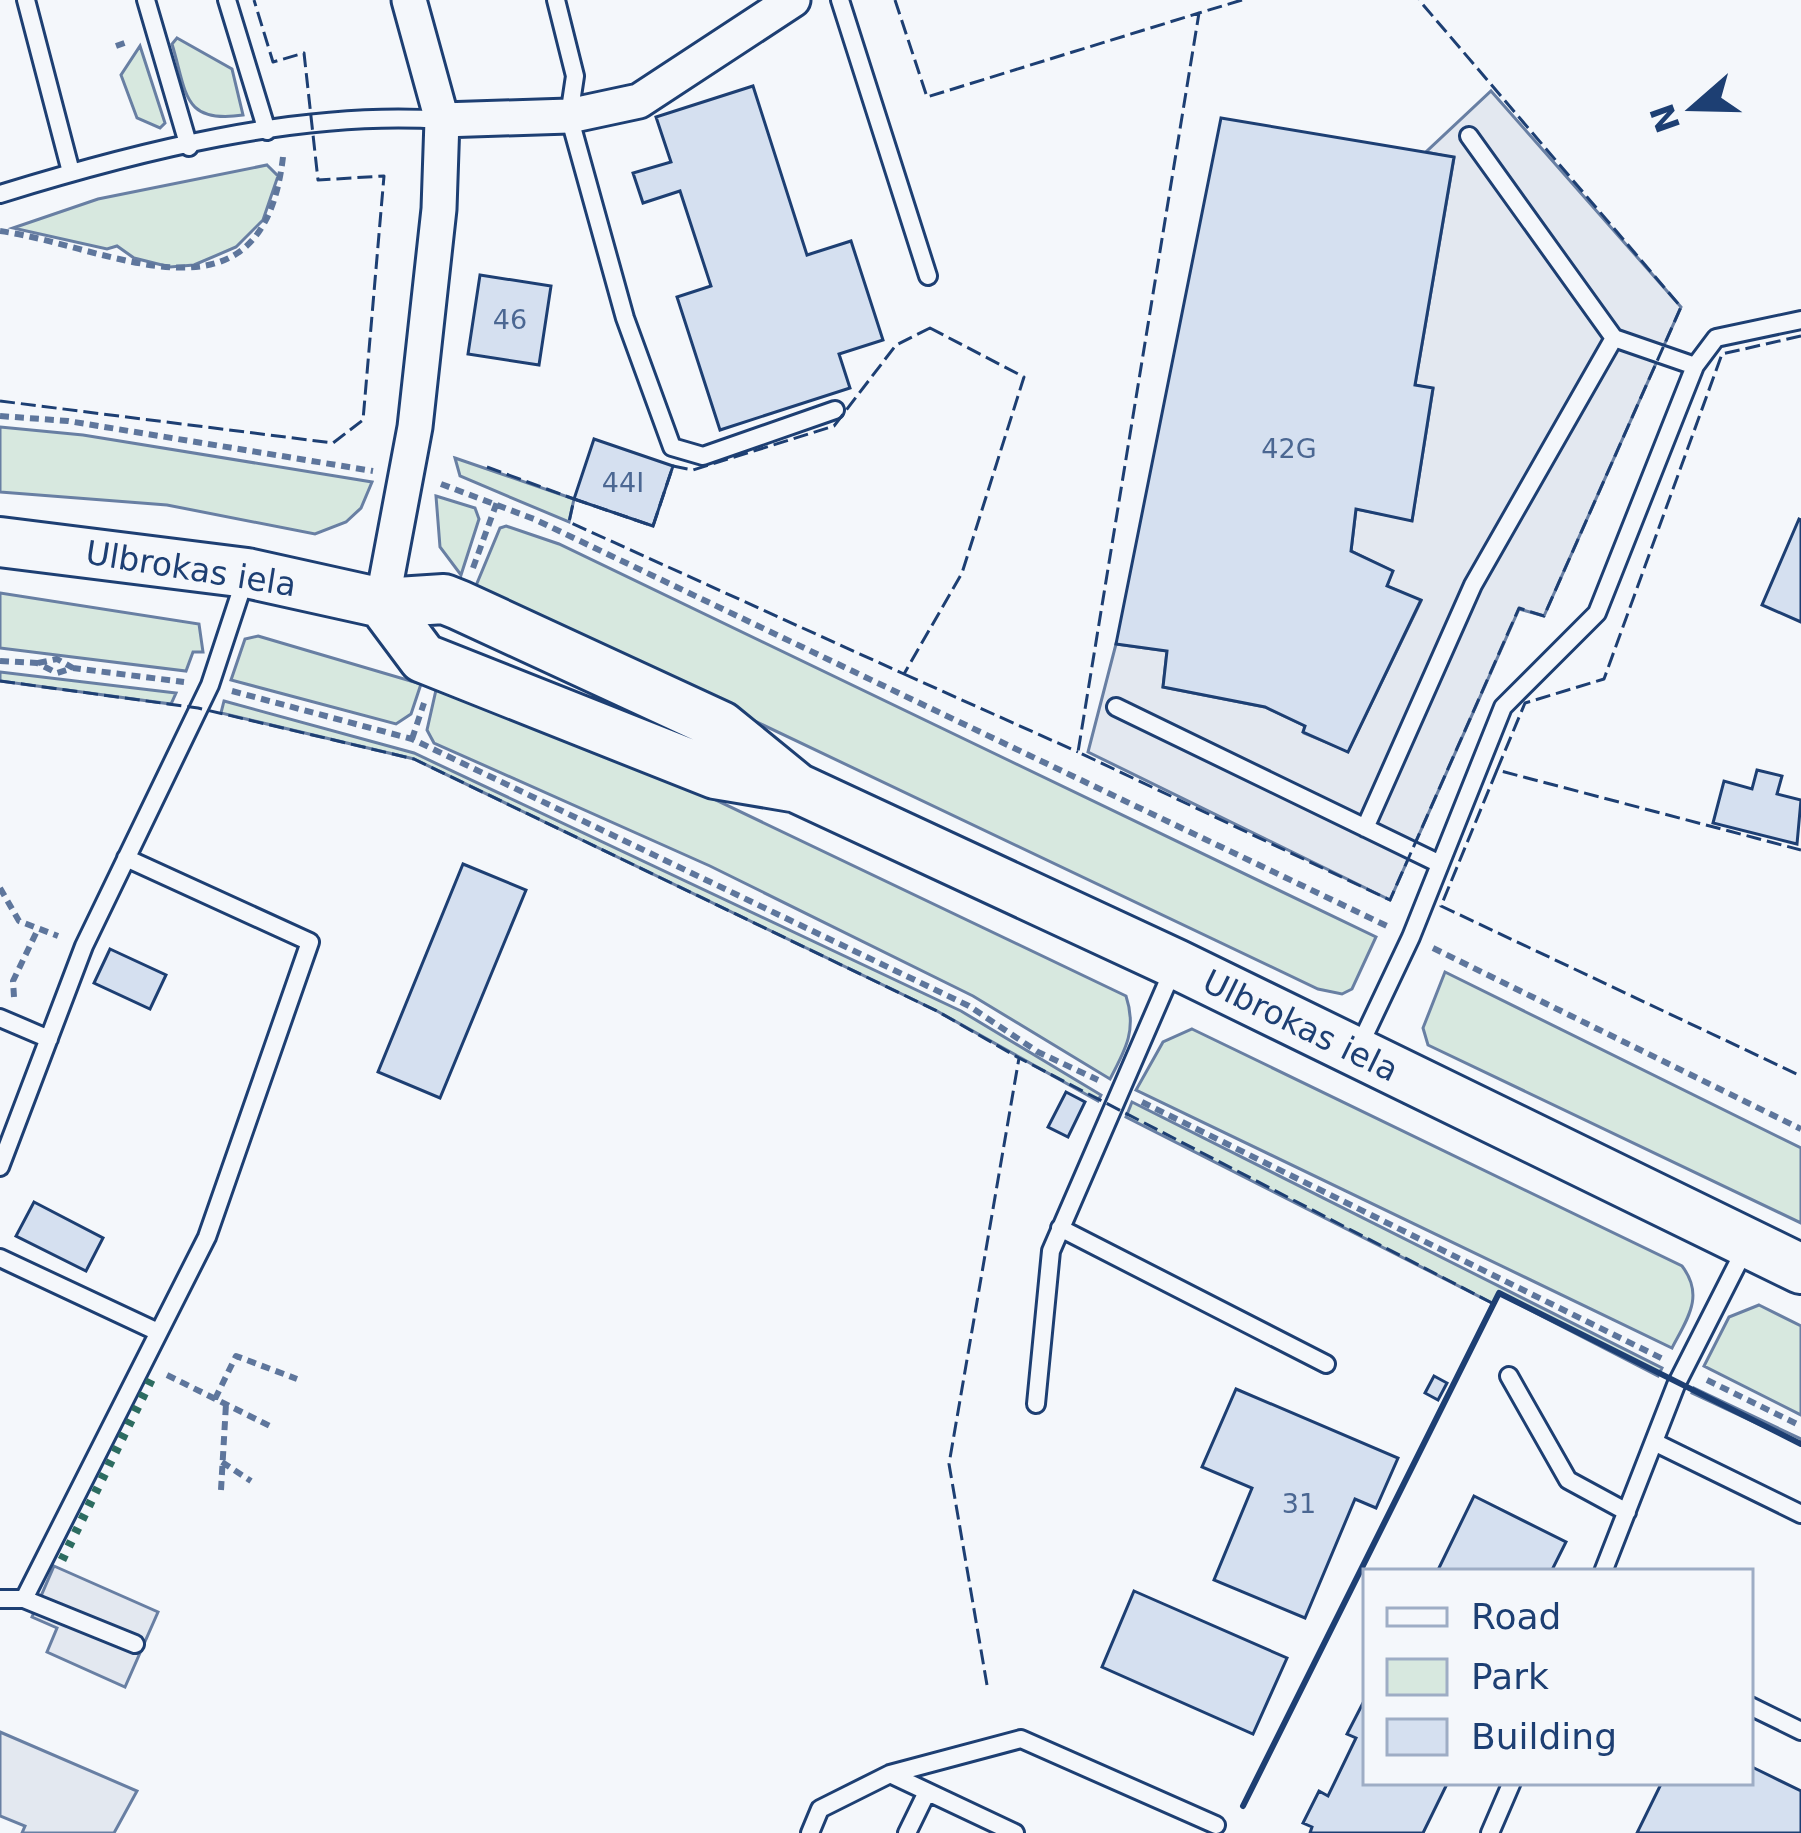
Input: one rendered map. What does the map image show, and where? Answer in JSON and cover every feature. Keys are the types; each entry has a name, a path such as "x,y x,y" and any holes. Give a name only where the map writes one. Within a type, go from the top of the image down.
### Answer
{"main road":[{"name":"Ulbrokas iela","path":"0,542 247,573 382,603 444,599 459,605 721,726 797,788 1175,964 1801,1270"}],"street":[{"path":"382,603 416,427 433,298 442,120 409,0"},
{"path":"442,120 569,116 639,101 793,0"}],"lane":[{"path":"26,0 71,172"},
{"path":"146,0 189,147"},
{"path":"227,0 267,130"},
{"path":"556,0 575,76 569,116 625,318 672,447 704,456 835,410"},
{"path":"840,0 928,276"},
{"path":"0,194 71,172 267,130 371,116 442,120"},
{"path":"1468,136 1614,338 1695,366"},
{"path":"1357,1052 1411,938 1503,707 1597,613 1695,366 1716,338 1801,320"},
{"path":"1365,828 1473,585 1614,338"},
{"path":"0,1167 84,946 211,686 247,573"},
{"path":"1116,707 1440,864"},
{"path":"25,1599 207,1237 310,942 126,858"},
{"path":"1036,1404 1051,1251 1117,1089 1175,964"},
{"path":"0,1018 49,1039"},
{"path":"1060,1228 1326,1364"},
{"path":"1605,1569 1684,1369 1748,1243"},
{"path":"0,1258 158,1332"},
{"path":"1509,1376 1568,1480 1627,1512"},
{"path":"1654,1442 1801,1514"},
{"path":"0,1599 25,1599 135,1644"},
{"path":"1753,1707 1801,1731"},
{"path":"810,1833 820,1809 890,1774 1021,1739 1216,1825"},
{"path":"890,1774 1015,1833"},
{"path":"1490,1833 1511,1785"},
{"path":"908,1833 927,1792"}],"path":[{"path":"0,231 64,241 155,269 202,269 259,234 279,193 283,157"},
{"path":"0,416 68,421 376,472"},
{"path":"441,484 497,502 1801,1129"},
{"path":"468,582 497,502"},
{"path":"0,661 38,663 57,673 73,668 211,686 412,740 969,1006 1038,1052 1801,1426"},
{"path":"412,740 430,688"},
{"path":"0,888 19,921 84,946"},
{"path":"15,977 38,928"},
{"path":"215,1399 236,1356 297,1379"},
{"path":"142,1362 274,1428"},
{"path":"221,1490 226,1404"},
{"path":"222,1462 251,1481"}],"green space":[{"path":"177,38 232,69 243,115 208,115 190,101 172,44"},
{"path":"140,46 165,123 160,128 137,118 121,75"},
{"path":"267,165 278,176 263,220 236,247 194,265 170,267 134,258 117,246 107,249 13,228 98,199"},
{"path":"0,427 83,435 372,482 361,508 346,522 315,534 167,505 0,492"},
{"path":"455,458 574,499 569,522 460,476"},
{"path":"436,496 475,508 479,519 461,575 440,547"},
{"path":"500,528 559,544 1376,937 1352,989 1342,994 1318,989 475,588"},
{"path":"0,593 199,624 203,652 193,652 186,671 0,648"},
{"path":"258,636 421,684 411,714 396,724 231,680 245,639"},
{"path":"0,672 176,693 171,704 0,681"},
{"path":"436,690 628,758 1126,996 1128,1039 1110,1079 973,996 710,866 434,743 427,730"},
{"path":"224,701 414,753 961,1011 1101,1095 1098,1101 937,1011 414,759 221,713"},
{"path":"1445,972 1801,1148 1801,1223 1428,1045 1423,1028"},
{"path":"1192,1029 1682,1266 1693,1297 1672,1348 1136,1090 1163,1042"},
{"path":"1132,1102 1662,1368 1658,1376 1499,1294 1494,1304 1126,1117"},
{"path":"1759,1305 1801,1326 1801,1415 1704,1366 1729,1317"},
{"path":"1694,1388 1801,1439 1801,1444 1692,1393"}],"shaded area":[{"path":"1491,91 1681,307 1544,616 1519,609 1390,900 1088,752 1116,644 1167,651 1163,687 1265,707 1305,726 1304,733 1348,751 1421,601 1387,586 1392,571 1351,551 1356,509 1412,520 1433,389 1415,385 1454,158 1426,152"},
{"path":"54,1566 158,1612 125,1687 47,1652 57,1628 32,1617"},
{"path":"0,1732 137,1791 114,1833 22,1833 25,1826 0,1816"}],"building":[{"path":"753,86 807,255 851,241 883,340 839,354 850,388 720,430 677,297 711,286 680,191 643,203 633,173 671,162 656,117"},
{"path":"1221,118 1454,157 1415,385 1433,388 1412,521 1356,509 1351,551 1393,571 1387,586 1421,600 1348,752 1303,732 1305,726 1265,707 1163,687 1167,651 1116,644"},
{"path":"480,275 551,286 539,365 468,354"},
{"path":"594,439 673,466 653,526 574,499"},
{"path":"1801,520 1801,622 1762,605"},
{"path":"1757,770 1782,776 1777,794 1801,800 1797,844 1713,823 1724,781 1752,789"},
{"path":"463,864 526,890 440,1098 378,1072"},
{"path":"110,949 166,975 150,1009 94,983"},
{"path":"1066,1092 1085,1102 1068,1137 1048,1127"},
{"path":"34,1202 103,1238 86,1271 16,1236"},
{"path":"1434,1376 1447,1383 1438,1400 1425,1393"},
{"path":"1236,1389 1398,1458 1376,1508 1355,1499 1305,1618 1214,1580 1252,1488 1202,1467"},
{"path":"1474,1496 1566,1542 1552,1569 1438,1569"},
{"path":"1134,1591 1287,1658 1253,1734 1102,1667"},
{"path":"1363,1703 1363,1785 1447,1785 1423,1833 1310,1833 1312,1827 1303,1823 1319,1791 1328,1796 1356,1738 1347,1734"},
{"path":"1753,1767 1801,1791 1801,1833 1637,1833 1661,1785 1753,1785"}],"hedge":[{"path":"62,1560 152,1378"}],"fence":[{"path":"0,401 333,443 363,420 384,176 318,180 304,53 273,62 254,0"},
{"path":"895,0 927,97 1199,13"},
{"path":"1242,0 1199,13 1078,752 1390,900 1519,608 1544,616 1681,307 1419,0"},
{"path":"930,328 1024,377 962,573 904,674 569,522 574,499 653,526 673,466 693,470 834,426 896,345 930,328"},
{"path":"1801,336 1722,354 1604,679 1525,703 1497,770 1801,850"},
{"path":"487,467 574,499"},
{"path":"904,674 1078,752"},
{"path":"0,681 198,708 414,759 937,1011 1019,1058"},
{"path":"1497,770 1441,906 1801,1076"},
{"path":"987,1685 949,1464 1019,1058 1494,1304"}],"wall":[{"path":"1243,1806 1499,1293 1801,1444"}]}
